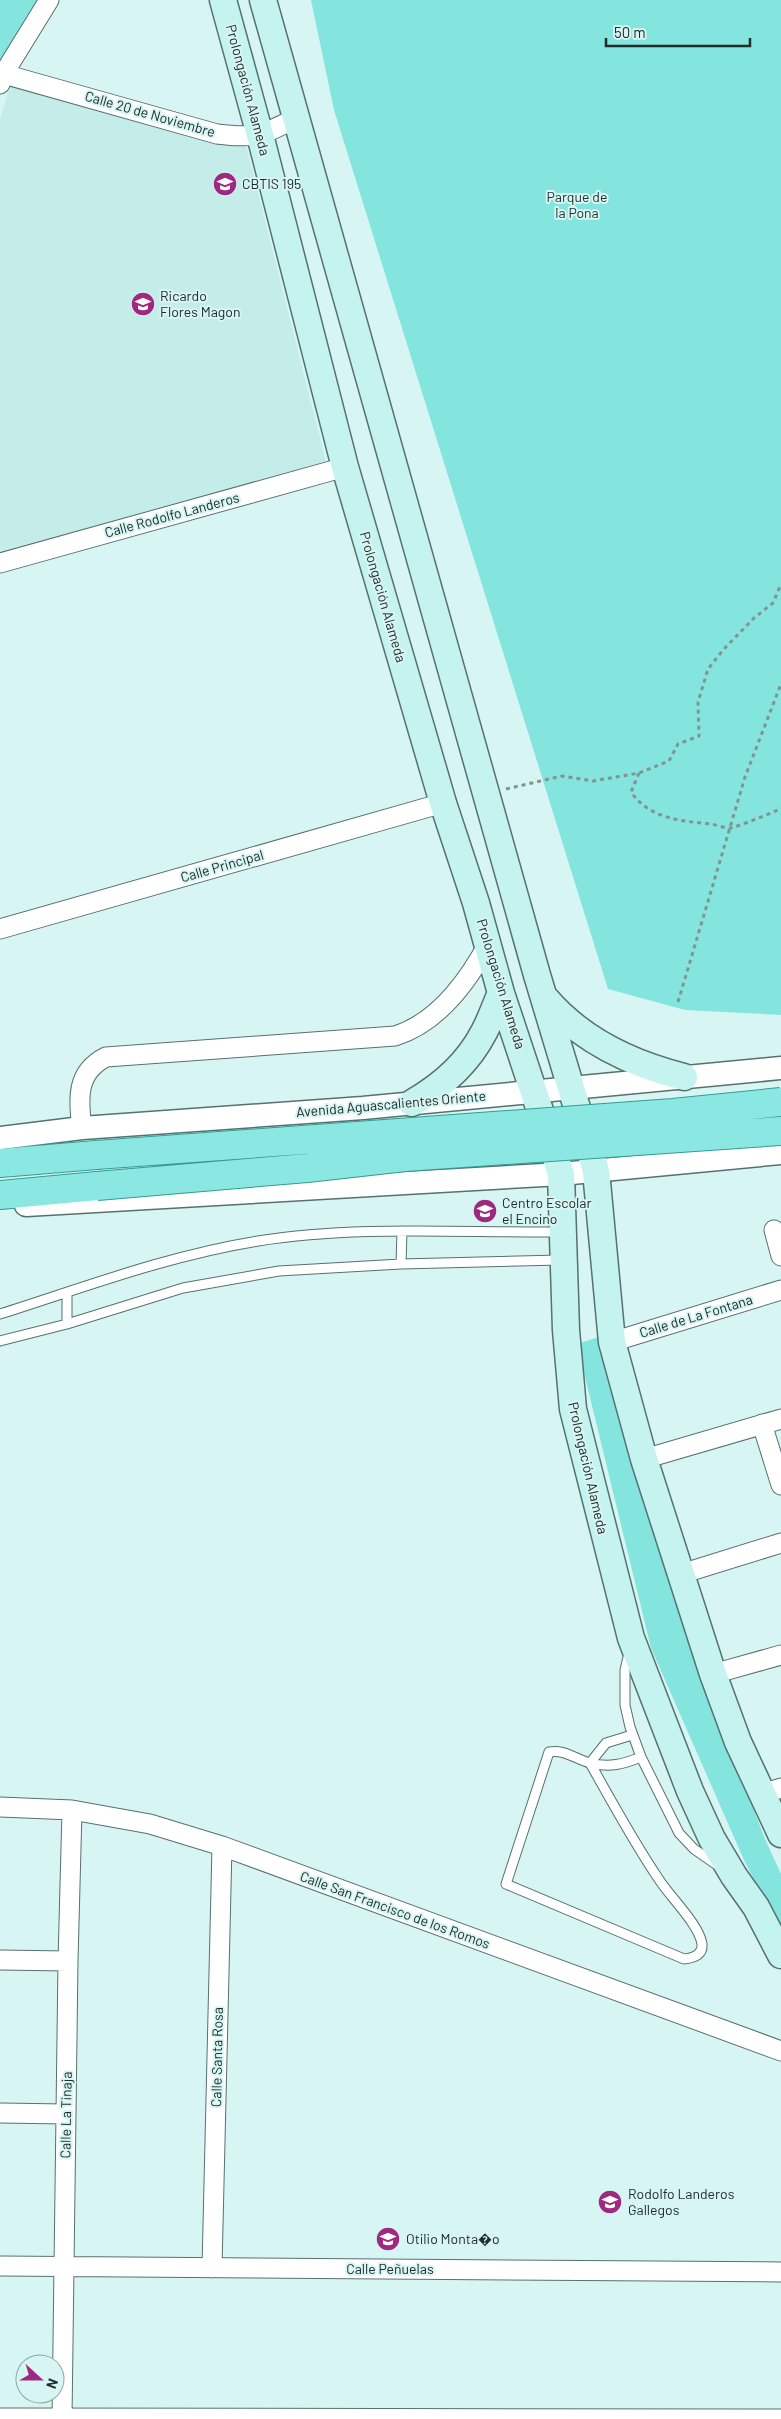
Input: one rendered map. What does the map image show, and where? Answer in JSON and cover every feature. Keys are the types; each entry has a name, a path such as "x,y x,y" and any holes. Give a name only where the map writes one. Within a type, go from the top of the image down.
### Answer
{"main road":[{"name":"Prolongación Alameda","path":"223,0 260,135 345,467 443,803 488,944 528,1092 561,1174 566,1330 572,1409 631,1638 690,1791 712,1839 734,1876 756,1907 781,1955"},
{"path":"263,0 298,117 545,999 596,1170 612,1342 644,1459 713,1674 738,1742 772,1791 781,1834"},
{"path":"412,1103 440,1085 464,1061 483,1034 501,993"},
{"path":"545,999 573,1025 599,1044 674,1078"},
{"path":"0,1163 653,1114 781,1102"},
{"path":"0,1195 405,1157 781,1132"}],"street":[{"path":"1,77 49,0"},
{"name":"Calle 20 de Noviembre","path":"1,77 217,134 250,138 298,117"},
{"name":"Calle Rodolfo Landeros","path":"0,563 345,467"},
{"name":"Calle Principal","path":"0,928 443,803"},
{"path":"82,1128 79,1102 81,1084 90,1068 106,1057 396,1036 419,1026 431,1017 451,996 488,944"},
{"name":"Avenida Aguascalientes Oriente","path":"0,1138 82,1128 412,1103 781,1068"},
{"path":"674,1078 656,1094 647,1128 660,1152 674,1164"},
{"path":"519,1176 533,1157 538,1133 528,1092"},
{"path":"0,1207 561,1174 781,1153"},
{"path":"774,1230 781,1256"},
{"name":"Calle de La Fontana","path":"612,1342 781,1290"},
{"path":"644,1459 781,1419"},
{"path":"762,1424 781,1485"},
{"path":"681,1574 781,1543"},
{"path":"713,1674 781,1655"},
{"name":"Calle San Francisco de los Romos","path":"0,1807 72,1810 150,1824 222,1846 781,2051"},
{"name":"Calle La Tinaja","path":"62,2419 68,1961 72,1810"},
{"name":"Calle Santa Rosa","path":"212,2268 222,1846"},
{"path":"0,1960 68,1961"},
{"path":"0,2113 66,2114"},
{"name":"Calle Peñuelas","path":"0,2266 781,2272"},
{"path":"0,2418 781,2418"}],"lane":[{"path":"401,1264 402,1232"},
{"path":"0,1314 184,1255 259,1240 312,1234 563,1232"},
{"path":"0,1341 67,1324 183,1288 279,1271 401,1264 564,1260"},
{"path":"66,1293 67,1324"},
{"path":"631,1638 625,1670 625,1706 632,1735 641,1757 679,1833 694,1849 734,1876"},
{"path":"590,1763 606,1743 632,1735"},
{"path":"590,1763 658,1878 700,1935 702,1947 700,1953 694,1958 684,1959 506,1884 549,1752 559,1750 590,1763 617,1766 641,1757"}],"path":[{"path":"505,789 562,776 593,781 639,773 669,761 678,744 699,736 698,702 708,669 723,650 754,618 773,603 781,584"},
{"path":"678,1002 691,965 699,928 710,898 720,859 732,828 745,777 781,684"},
{"path":"639,773 631,792 640,804 682,822 732,828 753,818 776,812 781,808"}],"shaded area":[{"name":"Ricardo Flores Magon","path":"13,75 245,141 327,466 0,551 0,119"}],"green space":[{"path":"0,0 41,0 0,69"},
{"name":"Parque de la Pona","path":"311,0 781,0 781,1015 685,1010 608,989 334,110"},
{"path":"605,1335 700,1670 765,1839 781,1874 781,1932 744,1860 651,1648 577,1344"}],"place":[{"name":"CBTIS 195","path":"225,184"},
{"name":"Ricardo Flores Magon","path":"143,304"},
{"name":"Centro Escolar el Encino","path":"485,1211"},
{"name":"Rodolfo Landeros Gallegos","path":"610,2202"},
{"name":"Otilio Monta�o","path":"388,2239"}]}
